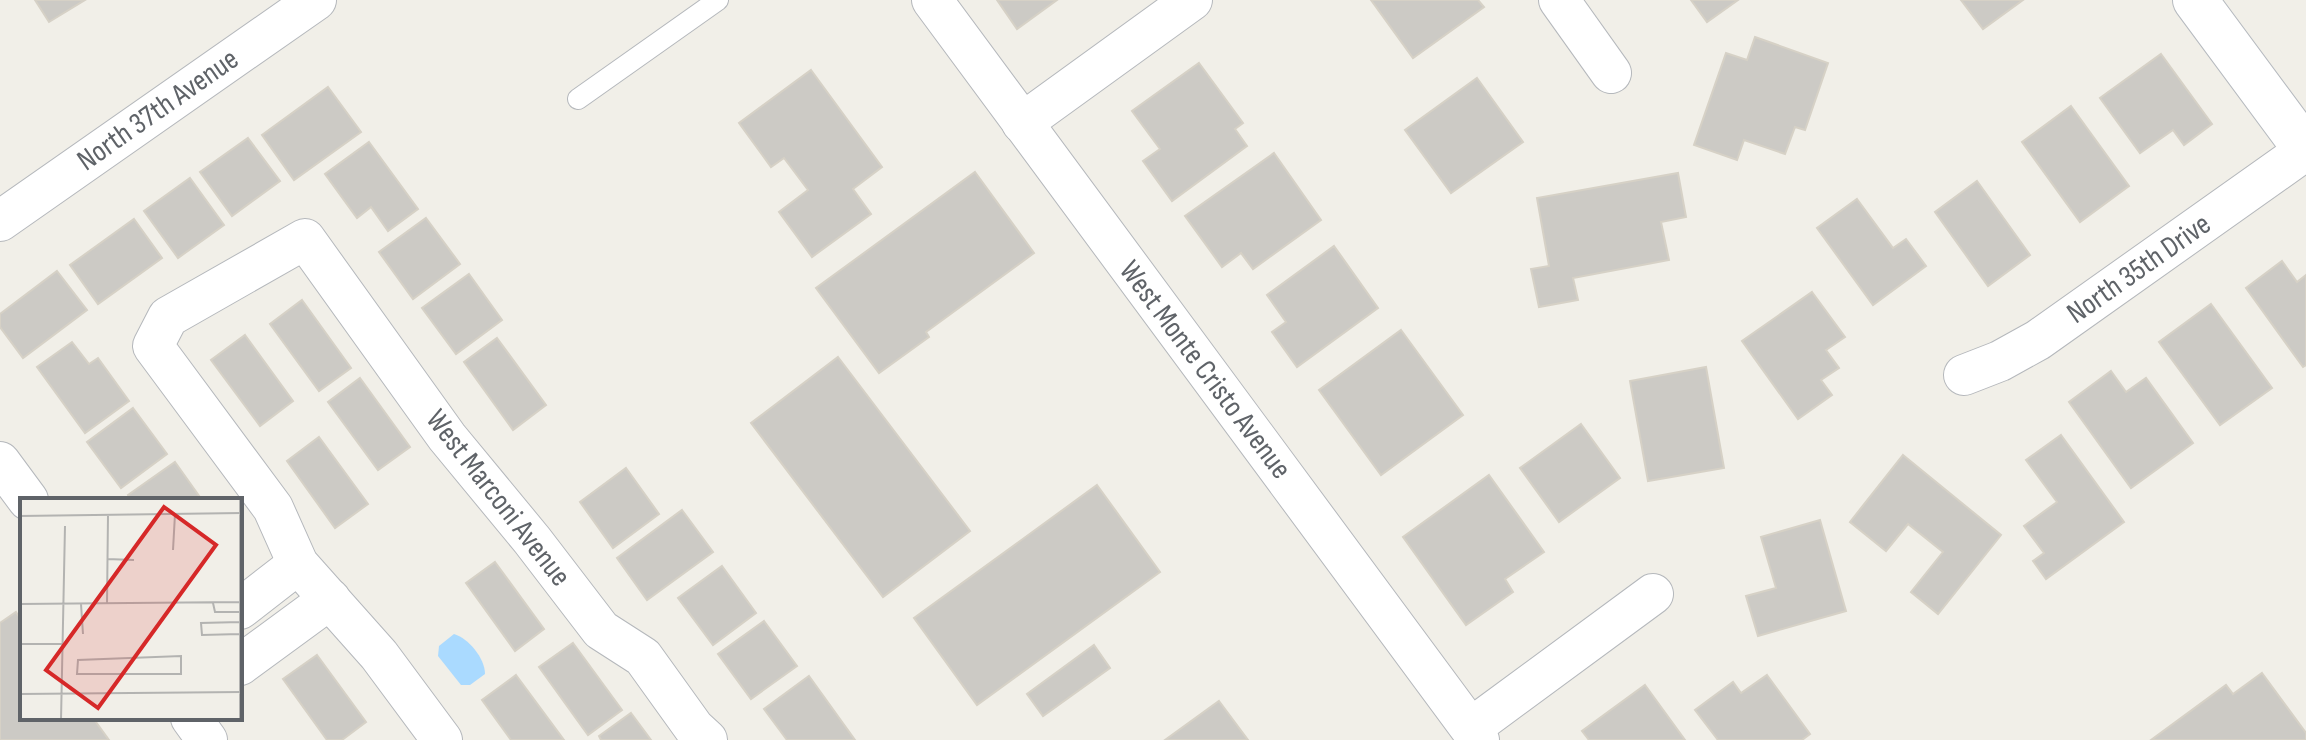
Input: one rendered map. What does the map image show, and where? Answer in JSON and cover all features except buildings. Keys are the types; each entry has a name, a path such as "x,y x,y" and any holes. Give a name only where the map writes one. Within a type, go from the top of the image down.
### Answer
{"street":[{"name":"North 37th Avenue","path":"0,221 316,0"},
{"name":"West Monte Cristo Avenue","path":"932,0 1475,734"},
{"path":"1022,123 1192,0"},
{"path":"1559,0 1611,73"},
{"path":"2195,0 2306,150"},
{"name":"North 35th Drive","path":"1964,375 2000,361 2038,340 2306,150"},
{"name":"West Marconi Avenue","path":"298,564 273,508 153,346 168,317 305,239 447,437 601,630 643,657 694,728 707,740"},
{"path":"0,462 27,498"},
{"path":"285,632 249,602 298,564 379,655 442,740"},
{"path":"1475,734 1653,594"},
{"path":"242,664 330,599"},
{"path":"192,720 207,740"}],"lane":[{"path":"578,99 718,0"}],"water":[{"path":"454,634 475,650 484,668 485,674 470,685 461,685 438,656 439,646"}]}
